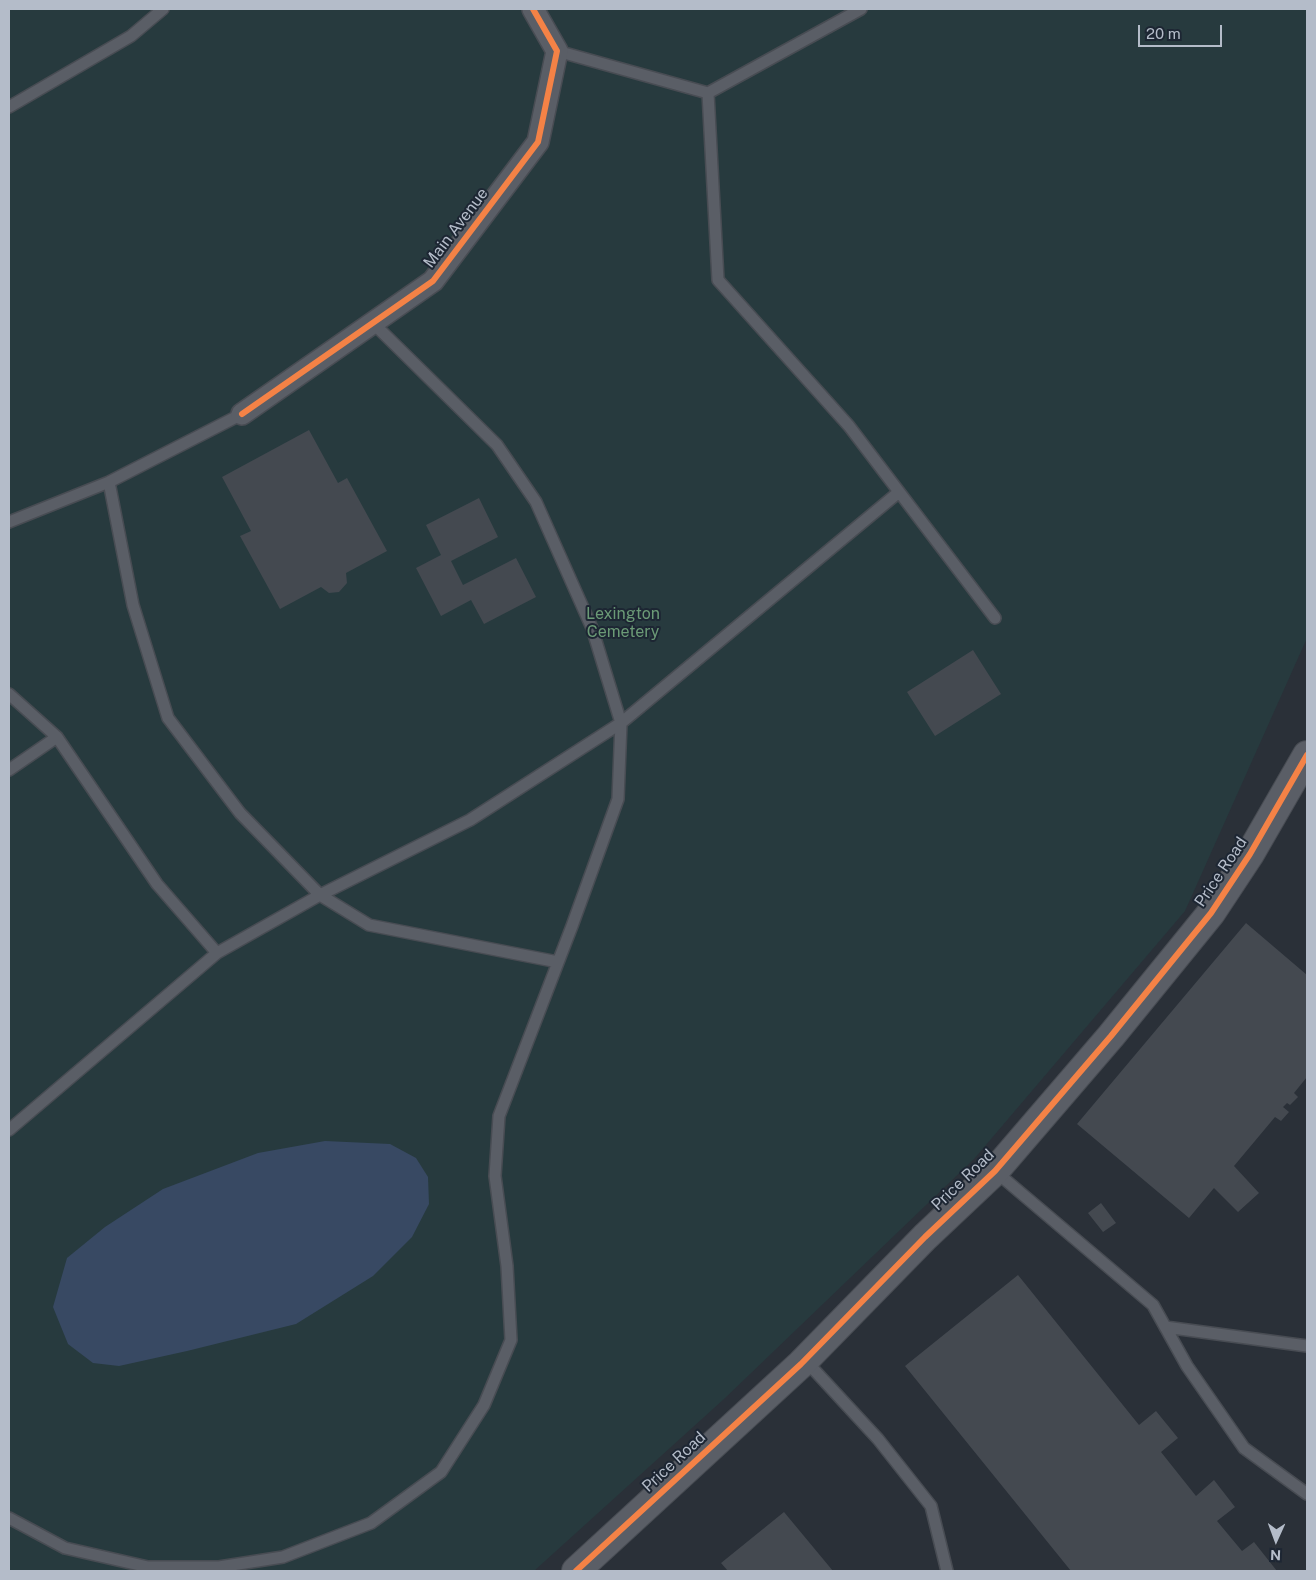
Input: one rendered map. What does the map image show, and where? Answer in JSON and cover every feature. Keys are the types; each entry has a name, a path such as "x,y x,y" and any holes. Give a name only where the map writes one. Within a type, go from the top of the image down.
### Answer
{"street":[{"path":"533,9 557,51"},
{"name":"Main Avenue","path":"242,414 434,282 538,142 557,51"},
{"name":"Price Road","path":"576,1571 805,1360 925,1237 995,1171 1111,1036 1211,913 1250,854 1307,755"}],"lane":[{"path":"9,107 131,36 163,9"},
{"path":"557,51 708,93 860,9"},
{"path":"708,93 718,280 849,426 995,618"},
{"path":"9,1518 65,1548 148,1569 219,1567 283,1556 371,1523 440,1472 484,1405 511,1340 507,1266 495,1176 499,1116 618,799 621,723 592,628 536,502 497,445 373,323"},
{"path":"9,522 109,482 242,414"},
{"path":"109,482 133,605 168,718 240,814 320,895 369,925 558,962"},
{"path":"9,1130 217,953 320,895 470,820 621,723 899,492"},
{"path":"9,694 57,737 157,884 217,953"},
{"path":"9,770 57,737"},
{"path":"995,1171 1153,1305 1188,1366 1244,1448 1307,1494"},
{"path":"1165,1327 1307,1346"},
{"path":"805,1360 878,1439 931,1506 947,1571"}],"green space":[{"name":"Lexington Cemetery","path":"9,9 1307,9 1307,638 1185,911 974,1159 724,1399 534,1571 9,1571"}],"water":[{"path":"325,1141 390,1144 416,1158 428,1177 429,1204 412,1237 373,1276 296,1324 187,1351 119,1366 93,1363 68,1344 53,1307 67,1258 105,1227 163,1189 258,1153"}],"building":[{"path":"309,430 338,483 347,478 387,551 346,573 347,583 339,592 329,593 321,587 280,609 240,536 251,531 222,477"},
{"path":"479,498 498,537 451,561 463,585 516,558 536,597 484,624 471,600 441,616 416,568 441,555 426,525"},
{"path":"973,650 1001,694 935,736 907,692"},
{"path":"1246,923 1307,975 1307,1077 1294,1093 1298,1097 1290,1105 1287,1103 1283,1107 1289,1112 1281,1121 1275,1117 1234,1166 1259,1193 1238,1212 1214,1188 1189,1218 1077,1124"},
{"path":"1101,1203 1116,1223 1103,1232 1088,1213"},
{"path":"1018,1275 1139,1425 1156,1411 1178,1438 1161,1452 1196,1496 1214,1480 1235,1507 1217,1521 1242,1551 1254,1542 1277,1571 1071,1571 905,1366"},
{"path":"784,1512 833,1571 728,1571 721,1563"}],"cycle path":[{"path":"242,414 433,281 538,142 557,51 533,9"},
{"path":"576,1571 801,1364 925,1237 995,1171 1111,1036 1211,913 1250,854 1307,755"}]}
